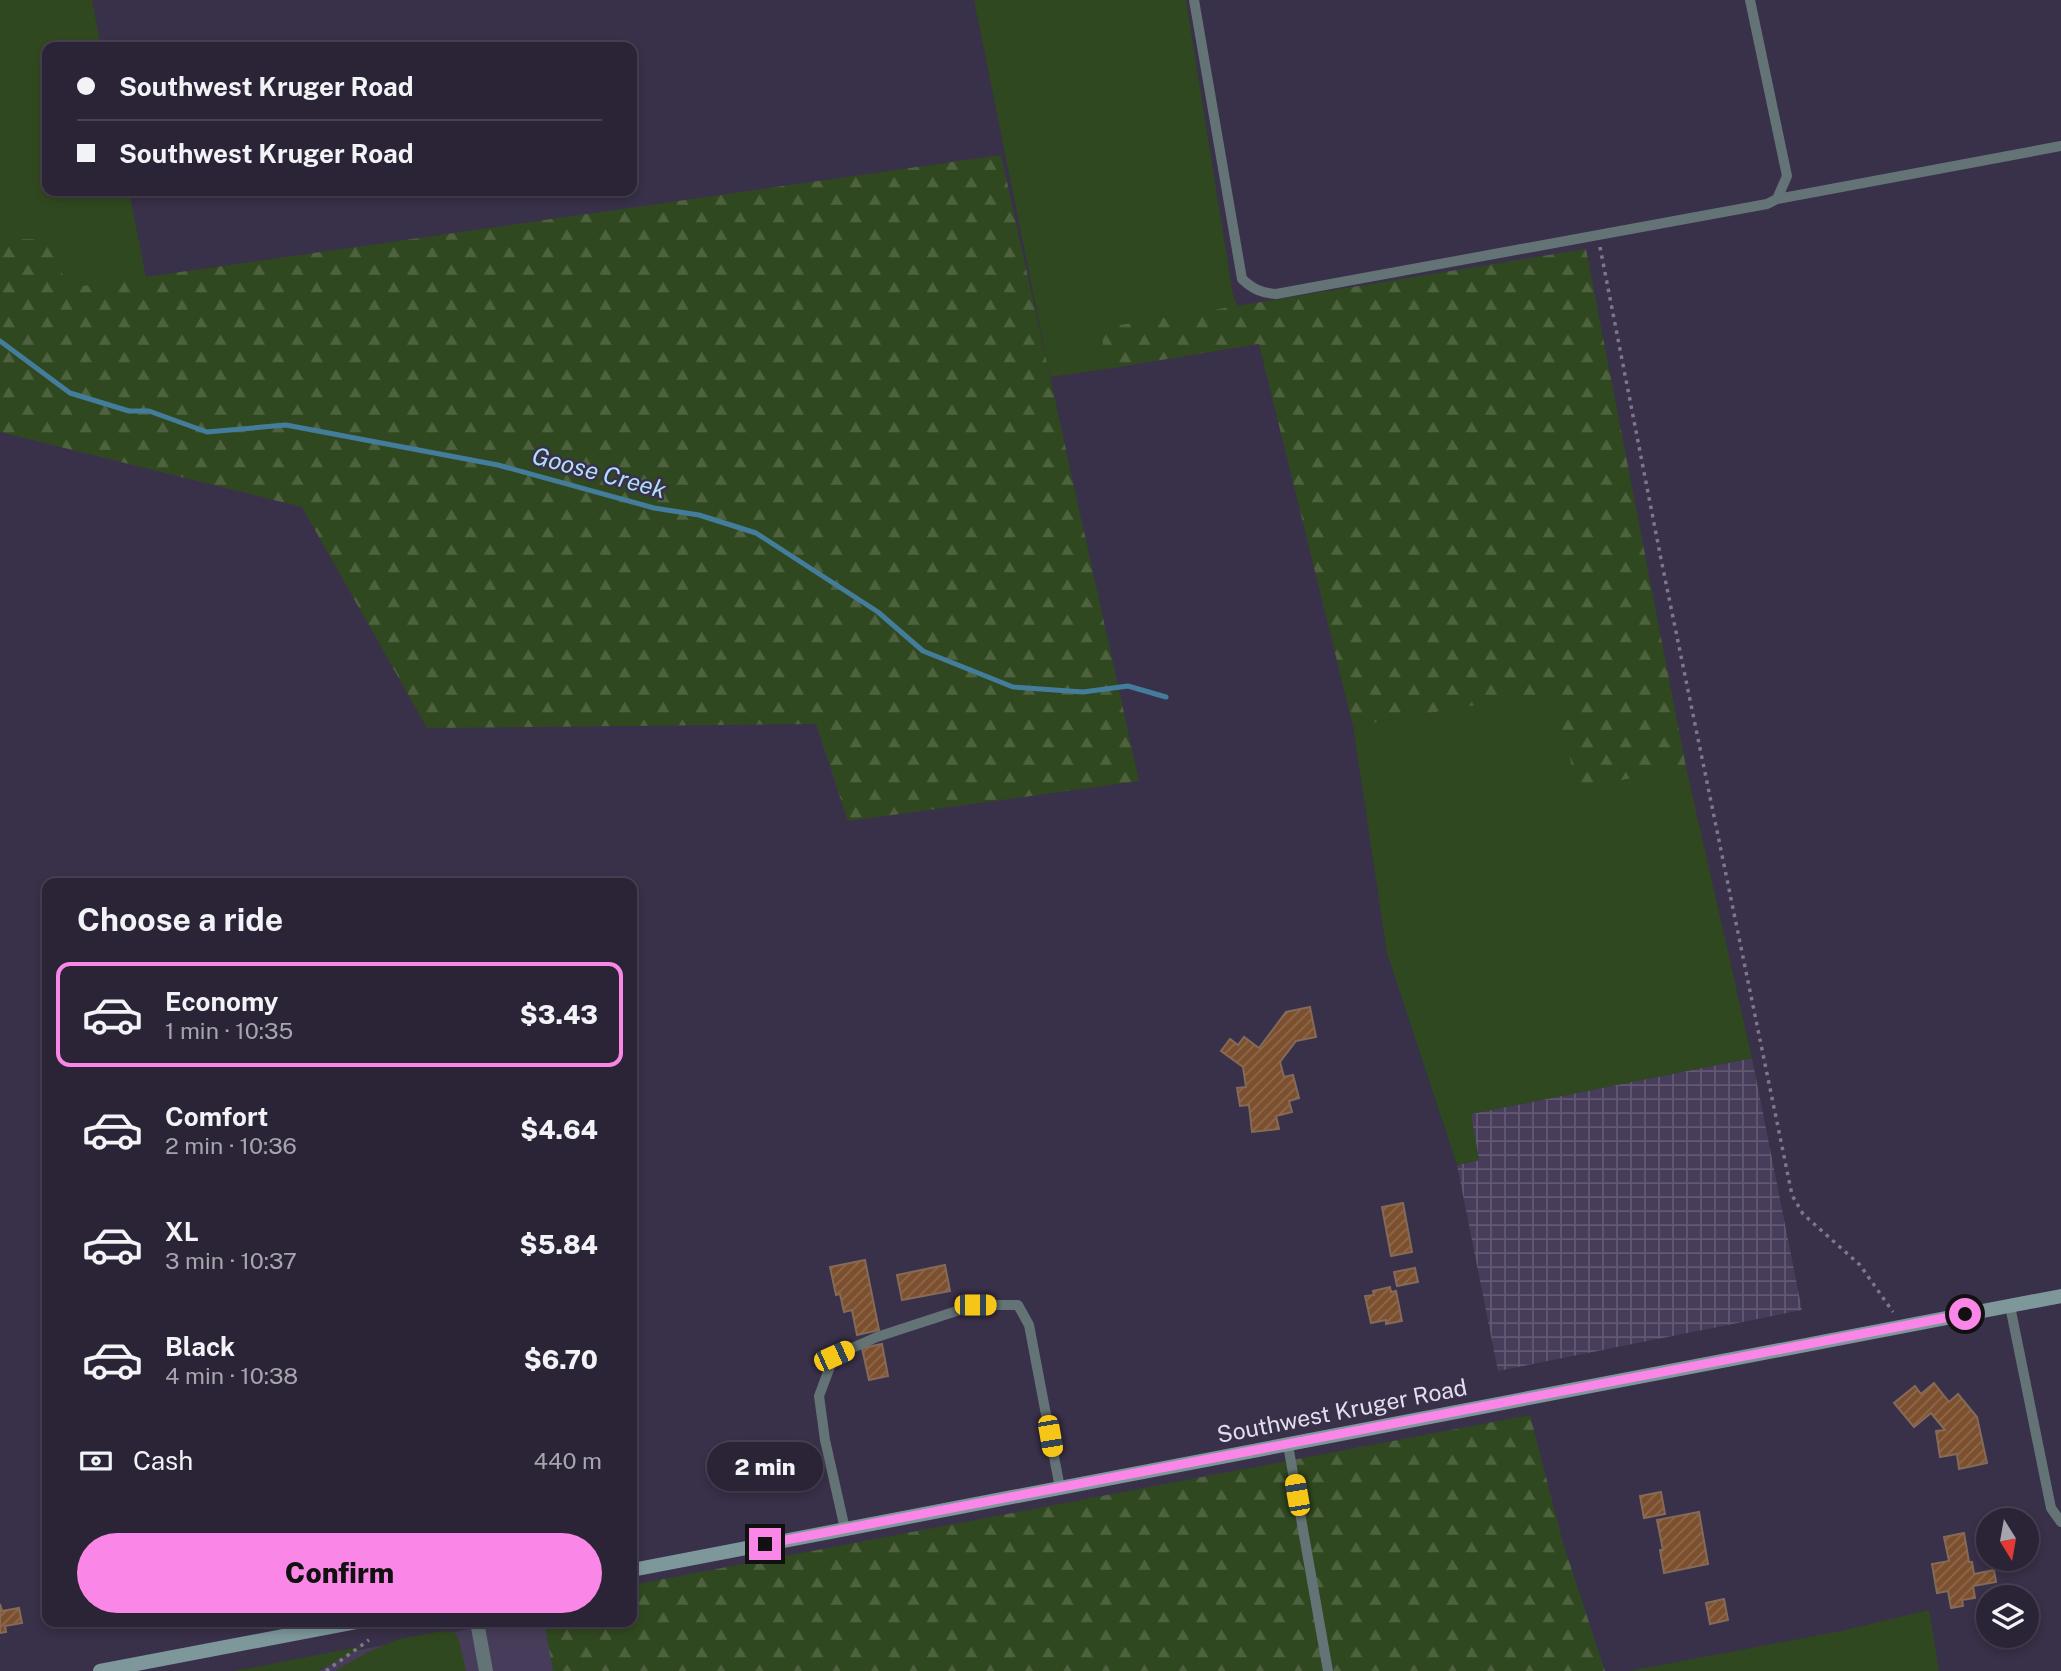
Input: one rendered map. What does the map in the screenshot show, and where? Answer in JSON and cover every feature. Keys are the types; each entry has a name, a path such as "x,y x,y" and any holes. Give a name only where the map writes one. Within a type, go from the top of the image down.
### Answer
{"street":[{"name":"Southwest Kruger Road","path":"637,1569 2061,1296"},
{"path":"100,1671 330,1627"},
{"path":"478,1627 486,1671"}],"lane":[{"path":"1195,0 1238,265 1242,279 1263,293 1276,295 1767,204 1777,199 2061,146"},
{"path":"1750,0 1787,176 1777,199"},
{"path":"845,1529 818,1395 834,1356 877,1337 975,1305 1018,1305 1029,1325 1060,1488"},
{"path":"2010,1306 2050,1508 2061,1522"},
{"path":"1288,1445 1328,1671"}],"path":[{"path":"1600,235 1600,251 1661,559 1792,1195 1803,1214 1860,1265 1891,1308 1897,1327"},
{"path":"326,1671 369,1640"}],"shaded area":[{"path":"1752,1058 1802,1310 1498,1371 1457,1165 1479,1160 1470,1114"},
{"path":"480,1627 547,1627 556,1671 247,1671"}],"green space":[{"path":"0,0 92,0 100,42 42,42 42,196 130,196 146,277 67,288 48,239 0,239"},
{"path":"974,0 1186,0 1233,295 1238,306 1102,328 1106,369 1050,377"},
{"path":"1001,155 1139,781 848,821 816,724 427,728 302,507 0,432 0,239 48,239 68,288"},
{"path":"1586,249 1686,767 1578,789 1552,692 1353,726 1259,344 1106,369 1101,328"},
{"path":"1552,692 1578,789 1686,767 1752,1058 1471,1114 1479,1160 1457,1165 1387,953 1353,726"},
{"path":"1530,1415 1563,1543 1605,1671 553,1671 545,1627 637,1627 637,1584"},
{"path":"1929,1610 1939,1671 1629,1671 1841,1631"},
{"path":"443,1631 453,1632 458,1636 466,1671 335,1671 370,1651 399,1639"},
{"path":"364,1646 319,1671 234,1671"}],"building":[{"path":"1310,1007 1316,1037 1296,1041 1280,1062 1284,1077 1293,1075 1299,1098 1289,1101 1292,1112 1276,1116 1279,1129 1252,1132 1249,1105 1240,1106 1237,1088 1246,1087 1243,1067 1221,1051 1230,1039 1238,1045 1244,1037 1259,1048 1286,1012"},
{"path":"1403,1203 1412,1252 1391,1256 1382,1207"},
{"path":"865,1260 879,1330 857,1335 852,1310 844,1312 840,1294 836,1295 830,1267"},
{"path":"945,1265 950,1291 902,1300 897,1275"},
{"path":"1415,1268 1418,1282 1397,1286 1394,1272"},
{"path":"1390,1287 1391,1292 1396,1291 1402,1321 1371,1323 1365,1296 1374,1295 1373,1291"},
{"path":"882,1344 888,1376 869,1380 862,1348"},
{"path":"1934,1383 1949,1402 1958,1394 1977,1417 1987,1463 1959,1469 1957,1454 1940,1457 1936,1431 1945,1430 1931,1413 1914,1427 1894,1403 1915,1386 1921,1394"},
{"path":"1661,1492 1665,1514 1644,1518 1640,1496"},
{"path":"1699,1512 1708,1564 1664,1573 1657,1520"},
{"path":"1964,1533 1974,1574 1994,1572 1996,1582 1973,1586 1975,1598 1962,1600 1963,1606 1951,1608 1948,1591 1937,1593 1932,1564 1949,1561 1944,1537"},
{"path":"1724,1599 1728,1620 1710,1624 1706,1603"},
{"path":"0,1604 2,1611 19,1608 22,1623 5,1626 6,1632 0,1633"}],"waterway":[{"name":"Goose Creek","path":"0,341 70,393 129,411 149,411 207,432 286,425 498,465 654,508 699,515 756,533 878,612 923,651 1013,687 1083,692 1128,686 1166,697"}],"route":[{"path":"765,1544 1965,1314"}]}
